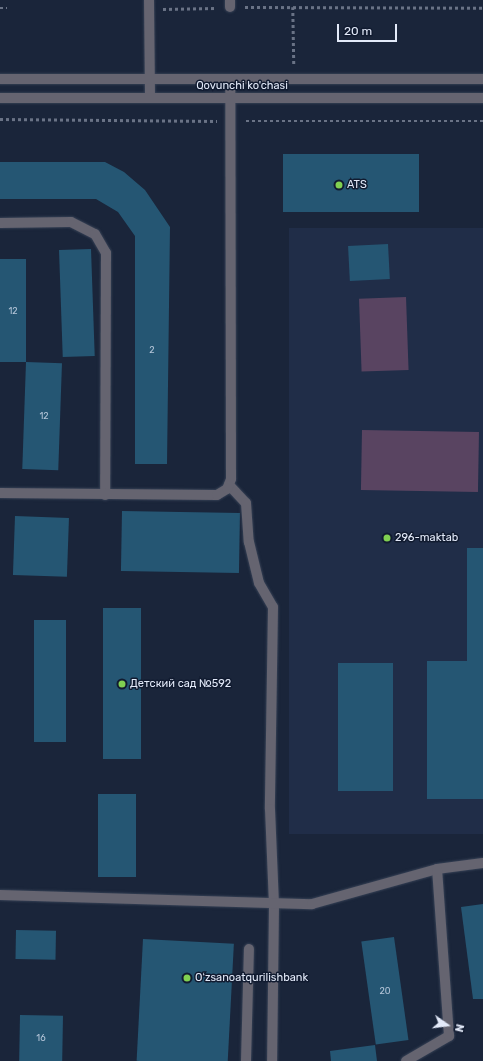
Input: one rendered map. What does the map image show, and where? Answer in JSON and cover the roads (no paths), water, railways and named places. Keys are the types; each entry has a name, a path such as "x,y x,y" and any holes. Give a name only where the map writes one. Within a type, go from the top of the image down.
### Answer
{"street":[{"path":"149,4 150,98"},
{"name":"Qovunchi ko'chasi","path":"0,78 483,79"},
{"path":"230,78 230,484 246,503 249,542 259,582 273,607 270,809 274,905 272,1061"},
{"name":"Qovunchi ko'chasi","path":"0,98 483,98"},
{"path":"0,223 71,222 95,234 106,253 105,495"},
{"path":"0,493 217,495 230,484"},
{"path":"0,895 274,905 312,904 437,869 483,863"},
{"path":"406,1061 449,1036 437,869"},
{"path":"246,1061 249,949"}],"place":[{"name":"ATS","path":"339,185"},
{"name":"296-maktab","path":"387,538"},
{"name":"Детcкий сад №592","path":"122,684"},
{"name":"Oʻzsanoatqurilishbank","path":"187,978"}]}
